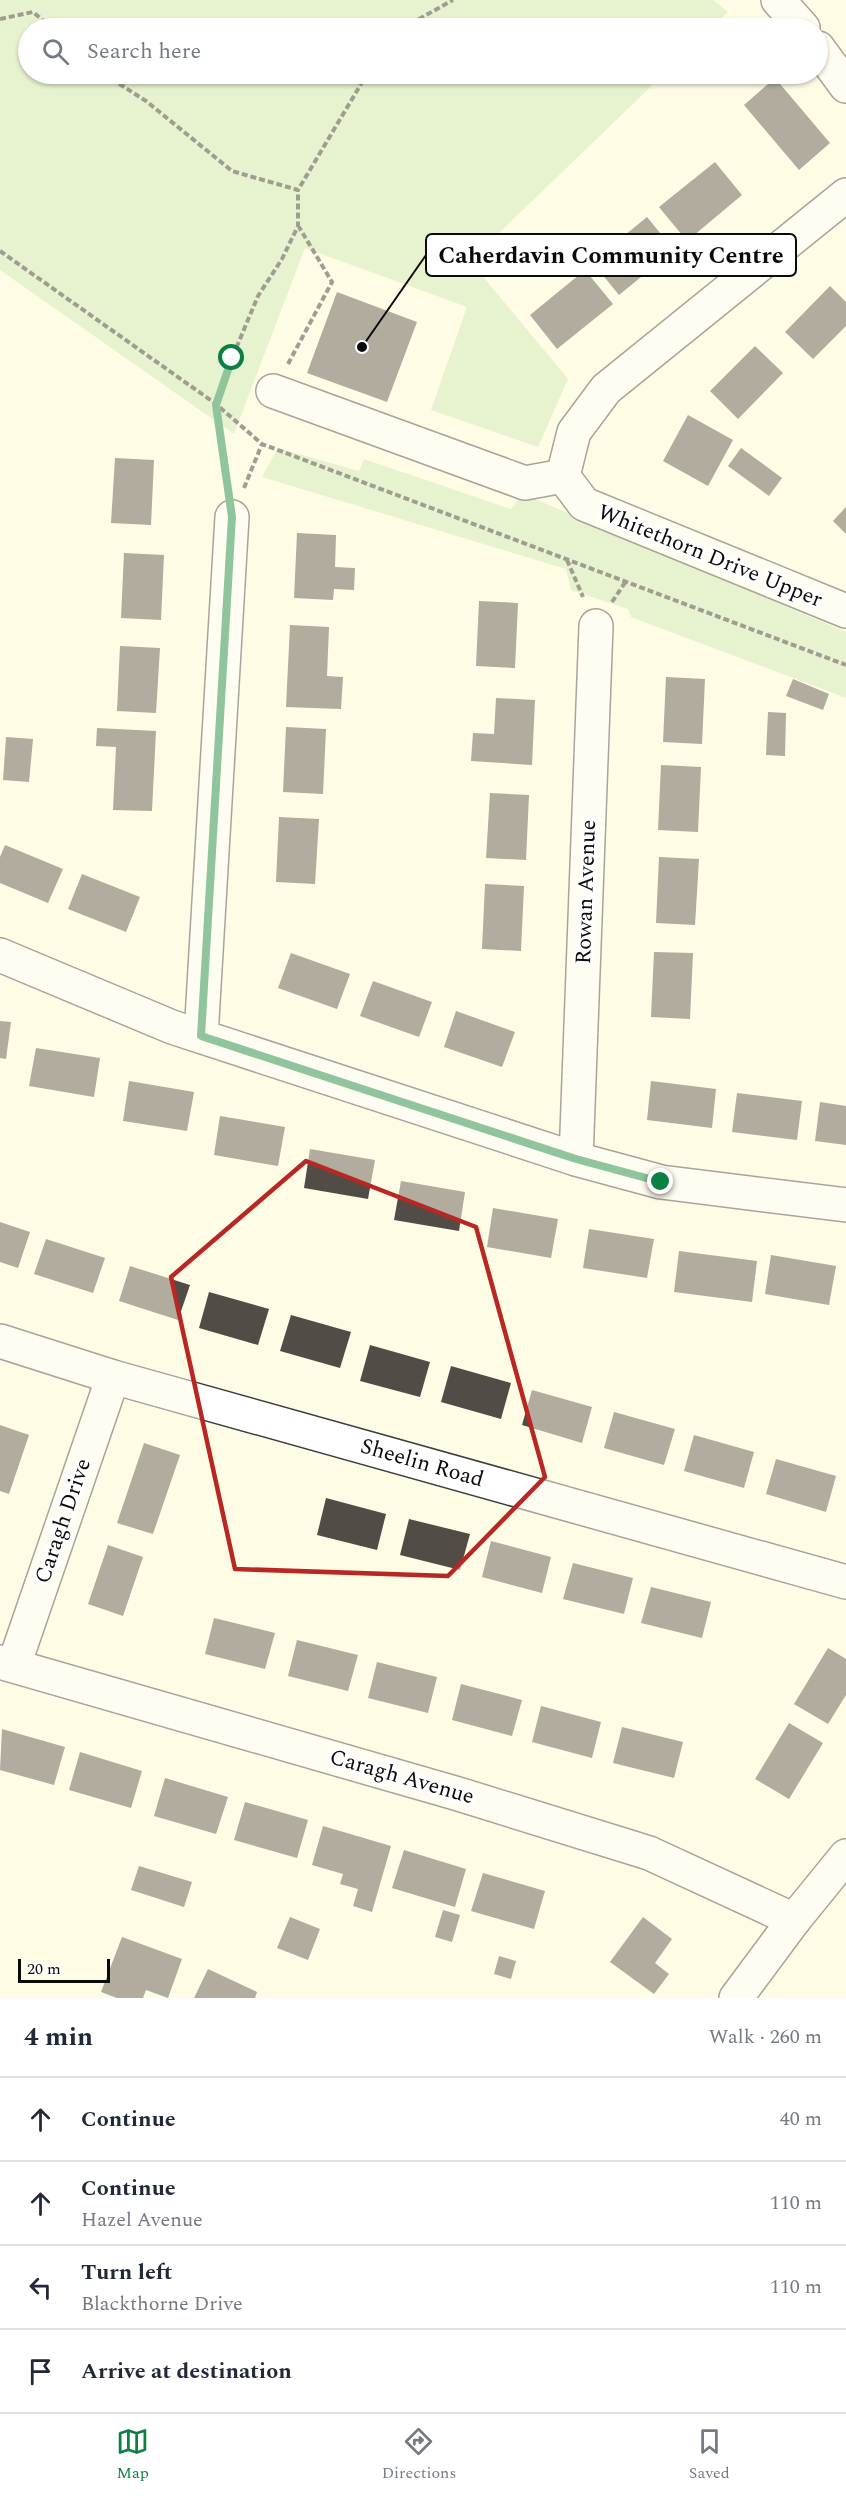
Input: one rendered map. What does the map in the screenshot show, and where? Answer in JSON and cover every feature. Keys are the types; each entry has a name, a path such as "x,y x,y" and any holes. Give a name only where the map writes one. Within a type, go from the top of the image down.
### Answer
{"street":[{"path":"828,62 846,86"},
{"path":"273,391 525,483 563,476 574,432 606,389 846,195"},
{"name":"Whitethorn Drive Upper","path":"563,476 584,504 846,611"},
{"path":"201,1036 232,517"},
{"name":"Rowan Avenue","path":"576,1159 596,626"},
{"path":"0,956 172,1027 576,1159 661,1182 846,1205"},
{"name":"Sheelin Road","path":"0,1341 113,1377 846,1582"},
{"name":"Caragh Drive","path":"7,1664 113,1377"},
{"name":"Caragh Avenue","path":"7,1664 455,1792 649,1853 794,1920"},
{"path":"736,1998 794,1920 846,1856"}],"path":[{"path":"421,18 453,0"},
{"path":"0,18 33,12 40,18"},
{"path":"120,84 146,101 232,171 298,190"},
{"path":"232,517 216,405 232,358 258,296 282,260 298,226 298,190 361,84"},
{"path":"273,391 332,282 298,226"},
{"path":"0,251 216,405 262,444 846,664"},
{"path":"232,517 262,444"}],"highlighted area":[{"path":"306,1161 476,1227 545,1477 448,1576 235,1569 171,1277"}],"green space":[{"path":"0,0 713,0 728,12 722,18 18,18 18,84 654,84 470,261 568,379 538,447 431,410 467,307 305,248 234,434 0,270"},
{"path":"278,448 359,471 364,459 511,509 523,494 846,632 846,698 631,617 628,609 571,590 566,569 262,477"}],"building":[{"path":"768,84 780,84 830,143 799,170 744,105"},
{"path":"715,162 742,195 687,241 659,207"},
{"path":"647,217 674,250 619,295 592,262"},
{"path":"585,270 613,304 557,349 530,315"},
{"path":"830,286 846,302 846,326 813,359 785,332"},
{"path":"337,292 417,322 387,402 307,373"},
{"path":"755,346 783,373 738,419 710,391"},
{"path":"688,415 733,440 708,486 663,461"},
{"path":"741,448 782,478 769,496 728,466"},
{"path":"115,458 154,460 151,525 111,523"},
{"path":"846,507 846,534 833,521"},
{"path":"297,533 336,535 335,567 355,568 354,590 334,589 333,600 294,598"},
{"path":"124,553 164,555 161,620 121,618"},
{"path":"479,601 518,603 515,668 476,666"},
{"path":"290,625 329,627 327,676 343,677 341,709 286,707"},
{"path":"120,646 160,648 156,713 117,711"},
{"path":"666,677 705,679 702,744 663,742"},
{"path":"793,679 829,694 823,710 786,696"},
{"path":"496,698 535,700 532,765 471,761 473,733 494,734"},
{"path":"768,712 786,713 785,756 766,755"},
{"path":"286,727 326,729 323,794 283,792"},
{"path":"97,728 156,731 152,811 113,810 116,747 96,746"},
{"path":"6,737 33,739 29,782 3,780"},
{"path":"661,765 701,767 698,832 658,830"},
{"path":"490,793 529,795 526,860 486,858"},
{"path":"279,817 319,819 315,884 276,882"},
{"path":"5,845 63,869 48,903 0,883 0,857"},
{"path":"659,857 699,859 695,925 656,923"},
{"path":"82,874 140,897 126,932 68,909"},
{"path":"485,884 524,886 521,951 482,949"},
{"path":"654,952 693,953 690,1019 651,1017"},
{"path":"291,953 350,974 337,1009 278,988"},
{"path":"373,981 432,1002 419,1037 360,1016"},
{"path":"456,1011 515,1032 502,1067 444,1047"},
{"path":"0,1021 11,1022 6,1059 0,1058"},
{"path":"36,1048 100,1058 94,1097 29,1086"},
{"path":"129,1081 194,1092 187,1131 123,1121"},
{"path":"651,1081 716,1089 712,1128 647,1120"},
{"path":"737,1093 802,1101 797,1140 732,1132"},
{"path":"820,1102 846,1106 846,1145 815,1141"},
{"path":"220,1116 285,1127 278,1166 214,1155"},
{"path":"310,1149 375,1160 368,1199 304,1188"},
{"path":"401,1181 465,1192 459,1231 394,1220"},
{"path":"493,1208 558,1219 551,1258 487,1247"},
{"path":"0,1222 30,1232 18,1268 0,1262"},
{"path":"589,1229 654,1239 647,1278 583,1268"},
{"path":"46,1239 105,1258 93,1293 34,1274"},
{"path":"679,1251 757,1261 752,1302 674,1292"},
{"path":"771,1255 836,1266 829,1305 765,1294"},
{"path":"130,1266 190,1285 178,1320 119,1301"},
{"path":"209,1292 269,1309 258,1345 199,1328"},
{"path":"291,1315 351,1332 340,1368 280,1351"},
{"path":"370,1345 430,1362 420,1397 360,1381"},
{"path":"451,1366 511,1383 501,1419 441,1402"},
{"path":"532,1390 592,1407 582,1443 522,1425"},
{"path":"614,1412 675,1429 664,1465 604,1448"},
{"path":"0,1425 29,1435 9,1494 0,1491"},
{"path":"694,1435 754,1452 744,1488 684,1471"},
{"path":"144,1443 180,1455 153,1534 117,1523"},
{"path":"776,1459 836,1476 826,1512 766,1494"},
{"path":"326,1498 386,1514 377,1550 317,1535"},
{"path":"409,1519 470,1534 460,1570 400,1555"},
{"path":"491,1541 551,1557 542,1593 482,1577"},
{"path":"108,1545 143,1557 123,1616 88,1604"},
{"path":"573,1563 633,1578 624,1614 563,1599"},
{"path":"651,1587 711,1602 702,1638 641,1623"},
{"path":"214,1618 275,1633 265,1669 205,1654"},
{"path":"297,1640 358,1655 348,1691 288,1676"},
{"path":"828,1648 846,1659 846,1695 828,1724 794,1704"},
{"path":"377,1662 437,1677 428,1713 368,1698"},
{"path":"461,1684 522,1700 512,1736 452,1720"},
{"path":"541,1706 601,1722 592,1758 532,1742"},
{"path":"789,1723 823,1743 789,1799 755,1779"},
{"path":"622,1727 683,1742 674,1778 613,1763"},
{"path":"2,1729 65,1747 54,1785 0,1770"},
{"path":"80,1752 142,1771 131,1808 69,1790"},
{"path":"165,1778 228,1797 216,1834 154,1816"},
{"path":"245,1802 308,1820 297,1858 234,1840"},
{"path":"323,1826 391,1846 372,1912 353,1906 358,1889 340,1884 343,1874 312,1865"},
{"path":"404,1850 466,1869 455,1907 392,1888"},
{"path":"139,1866 192,1882 184,1907 131,1890"},
{"path":"483,1873 545,1891 534,1929 471,1911"},
{"path":"443,1910 460,1915 452,1942 435,1937"},
{"path":"290,1917 320,1929 308,1960 277,1948"},
{"path":"643,1917 672,1939 655,1963 669,1974 654,1994 610,1962"},
{"path":"122,1937 182,1959 168,1998 146,1990 143,1998 117,1998 101,1992"},
{"path":"499,1956 516,1961 511,1979 494,1974"},
{"path":"208,1969 257,1992 255,1998 194,1998"}],"place":[{"name":"Caherdavin Community Centre","path":"362,347"}],"route":[{"path":"232,358 216,405 232,517 201,1036 576,1159 661,1182"}]}
